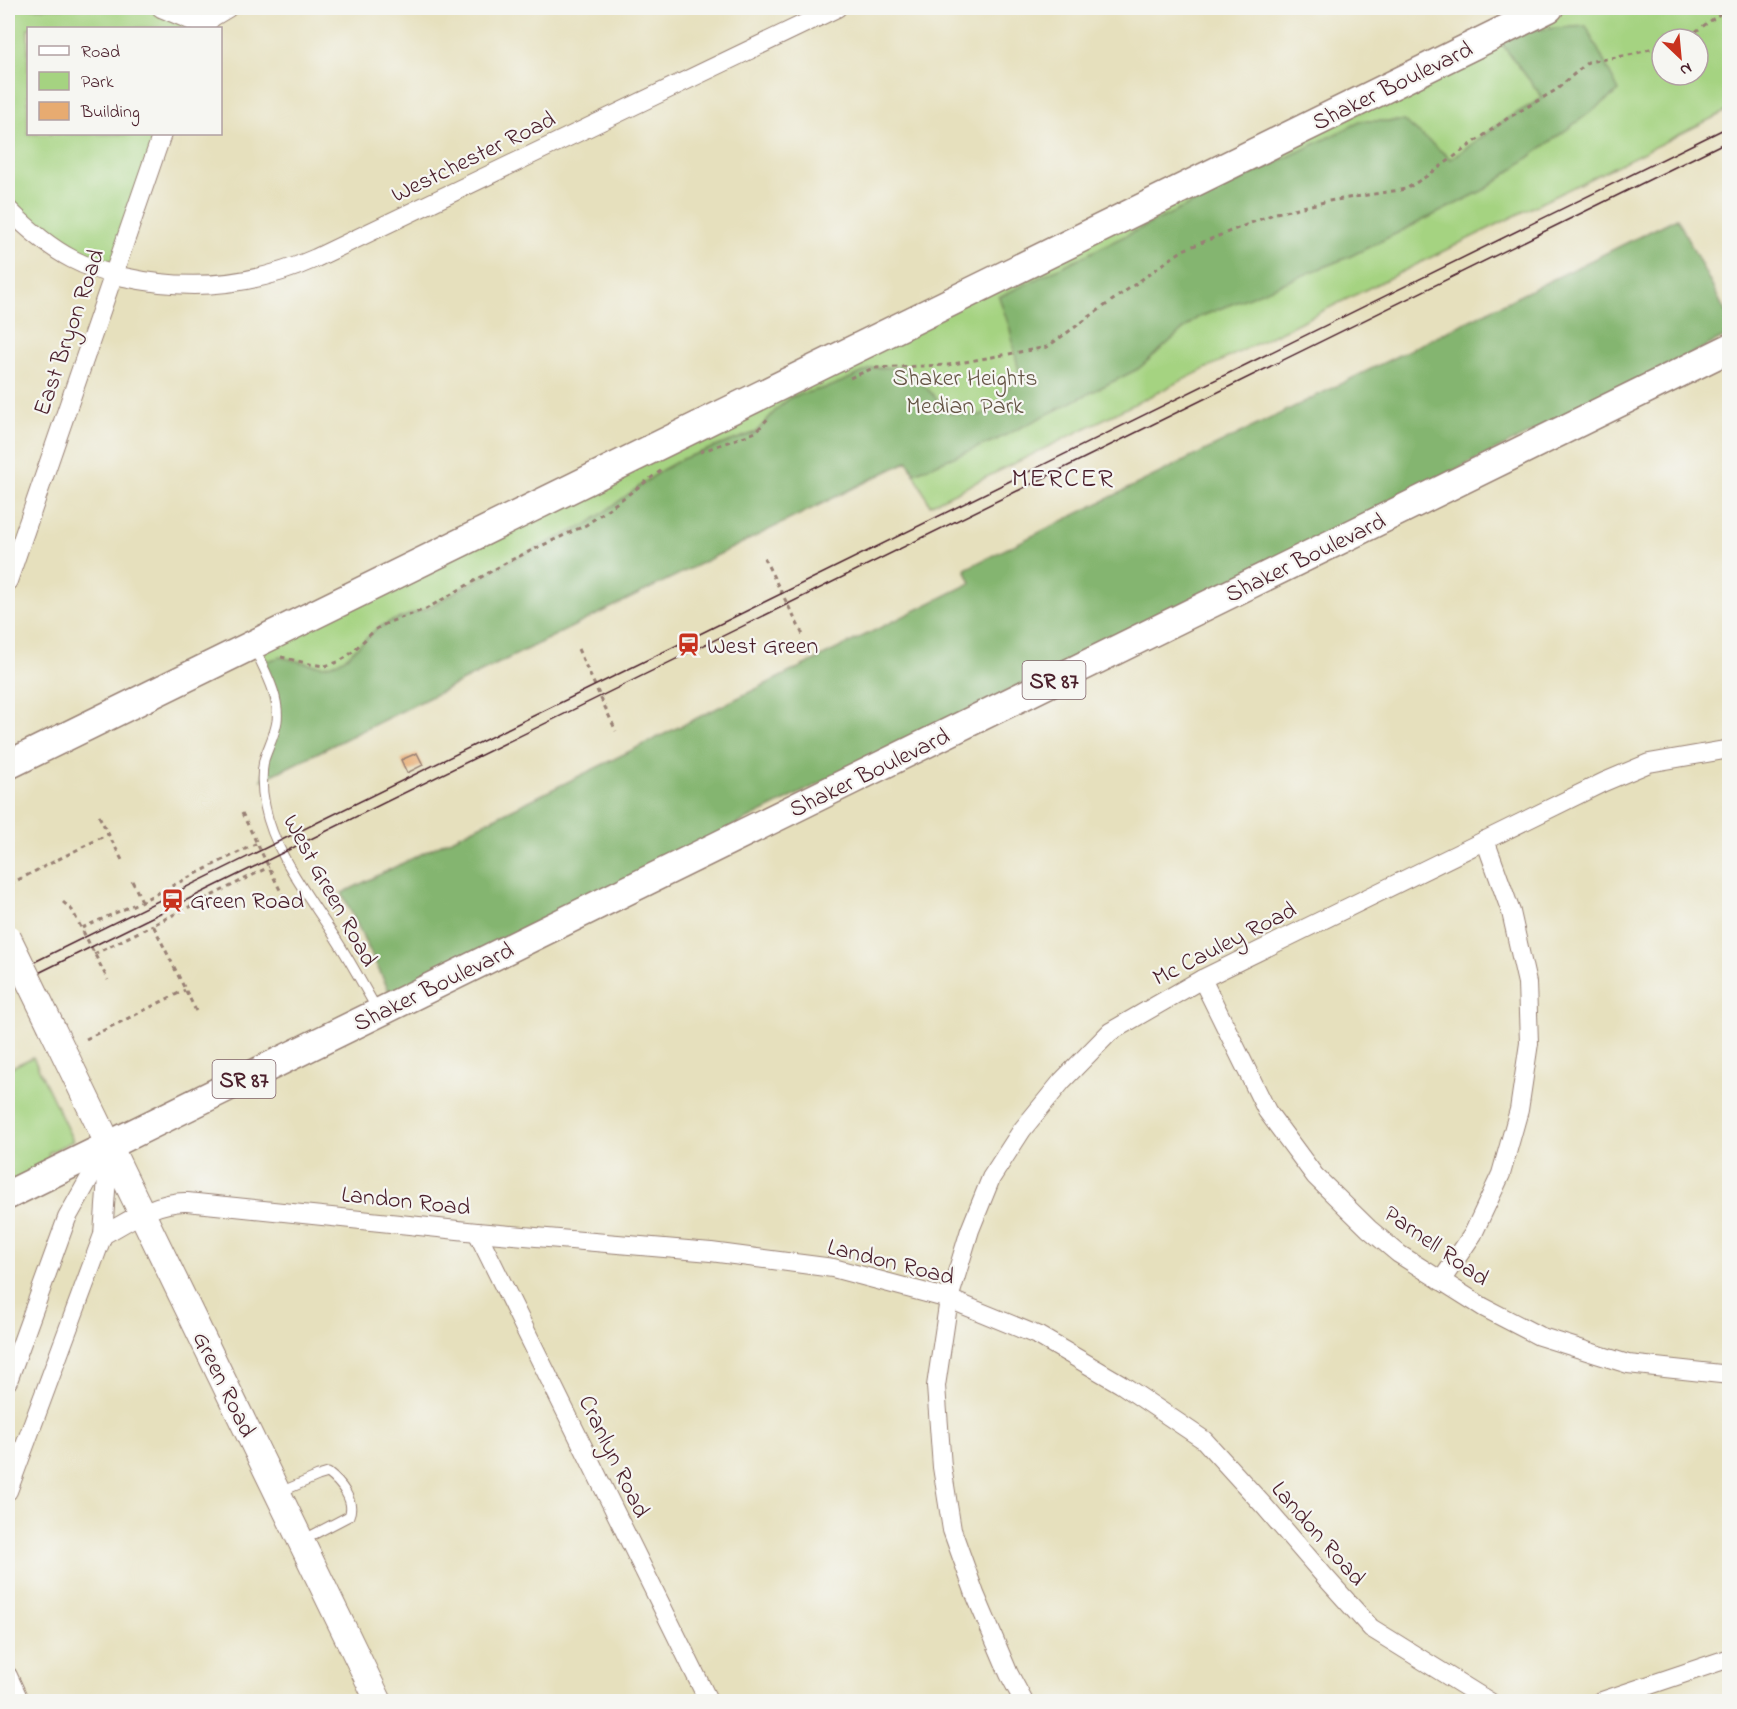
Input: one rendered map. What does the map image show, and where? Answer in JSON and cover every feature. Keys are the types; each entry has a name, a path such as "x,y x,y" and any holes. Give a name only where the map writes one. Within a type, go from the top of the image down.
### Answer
{"main road":[{"name":"Shaker Boulevard","path":"8,765 263,652 1549,8"},
{"name":"Shaker Boulevard","path":"8,1195 1730,348"},
{"name":"Green Road","path":"8,938 379,1701"}],"street":[{"path":"161,8 203,27 228,8"},
{"name":"Westchester Road","path":"8,209 71,259 89,267 156,283 188,286 236,282 297,266 837,8"},
{"name":"East Bryon Road","path":"8,581 162,135"},
{"name":"Mc Cauley Road","path":"1024,1701 1009,1674 975,1594 952,1530 942,1467 936,1386 949,1299 970,1230 991,1178 1022,1130 1062,1081 1110,1032 1202,979 1604,782 1649,763 1730,749"},
{"path":"1441,1281 1473,1234 1502,1174 1519,1110 1528,1043 1527,983 1511,912 1485,840"},
{"name":"Parnell Road","path":"1202,979 1266,1111 1315,1176 1399,1254 1483,1307 1539,1336 1628,1364 1730,1375"},
{"path":"8,1491 104,1235 109,1145"},
{"path":"8,1381 66,1218 109,1145"},
{"name":"Landon Road","path":"104,1235 143,1213 174,1202 187,1202 477,1232 711,1252 833,1268 949,1299 1039,1336 1121,1384 1204,1440 1371,1628 1490,1701"},
{"name":"Cranlyn Road","path":"477,1232 709,1701"},
{"path":"1599,1701 1730,1658"},
{"path":"8,1676 20,1701"}],"lane":[{"name":"West Green Road","path":"263,652 277,705 277,722 264,761 262,780 264,804 271,827 293,871 337,940 379,1013"},
{"path":"278,1493 328,1473 338,1480 350,1501 352,1511 349,1516 301,1540"}],"path":[{"path":"1702,27 1728,8"},
{"path":"842,381 873,368 948,365 1047,346 1087,320 1183,250 1276,213 1329,201 1406,189 1508,118 1556,90 1588,62 1650,49"},
{"path":"697,453 756,432 777,409"},
{"path":"263,652 325,666 338,662 348,656 376,629 426,609 508,561 586,525 662,470"},
{"path":"764,558 804,637"},
{"path":"578,649 616,730"},
{"path":"242,813 283,896"},
{"path":"99,816 123,862"},
{"path":"10,884 108,834"},
{"path":"82,928 142,901 257,843"},
{"path":"94,954 269,867"},
{"path":"132,881 142,901"},
{"path":"63,902 72,910 108,980"},
{"path":"153,925 196,1011"},
{"path":"86,1039 185,990"}],"green space":[{"path":"8,8 161,8 200,27 27,27 27,135 162,135 113,274 89,267 8,209"},
{"name":"Shaker Heights Median Park","path":"1549,8 1729,8 1729,110 930,505 908,461 276,773 277,714 253,645"},
{"path":"1586,26 1619,91 1486,189 1351,256 1197,318 1138,369 996,440 914,473 908,461 262,780 277,714 261,663 280,657 325,666 338,662 348,656 376,629 426,609 509,561 586,525 662,470 682,459 756,432 791,397 832,386 873,368 907,367 950,413 981,415 997,406 1019,372 1010,329 999,297 1362,121 1404,121 1451,159 1508,118 1543,98 1501,43 1529,30"},
{"path":"1677,218 1729,319 1729,335 391,995 342,893 971,583 965,569"},
{"path":"33,1057 73,1141 48,1153 50,1158 48,1175 8,1195 8,1069"}],"building":[{"path":"417,753 423,765 407,773 401,760"}],"tram line":[{"path":"8,975 1730,126"},
{"path":"8,988 1730,140"}],"place":[{"name":"West Green","path":"689,645"},
{"name":"Green Road","path":"172,900"}],"district":[{"name":"MERCER","path":"1063,477"}]}
